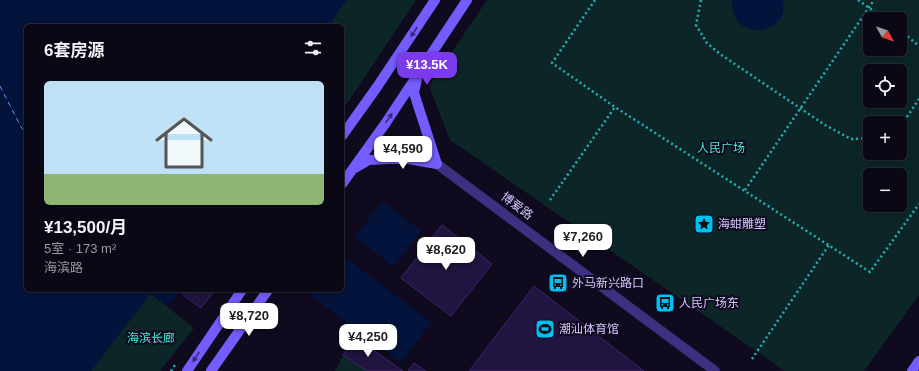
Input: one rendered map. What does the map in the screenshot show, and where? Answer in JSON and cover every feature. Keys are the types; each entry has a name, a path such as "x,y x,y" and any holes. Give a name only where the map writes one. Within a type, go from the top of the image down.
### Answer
{"main road":[{"path":"344,133 436,0"},
{"path":"344,181 467,0"},
{"path":"352,170 368,160 408,159 437,164 414,93 418,73"},
{"path":"187,371 241,292"},
{"path":"212,371 267,292"},
{"path":"912,371 919,361"}],"street":[{"name":"博爱路","path":"437,164 714,371"}],"path":[{"path":"595,0 552,63 615,107 870,272 919,204"},
{"path":"701,0 696,25 706,43 825,125 851,139 863,138"},
{"path":"858,0 875,12"},
{"path":"745,190 874,0"},
{"path":"907,36 919,46"},
{"path":"439,66 452,59"},
{"path":"907,117 919,99"},
{"path":"550,200 615,107"},
{"path":"752,359 829,245"}],"green space":[{"path":"346,0 416,0 344,108 344,24 330,24"},
{"name":"人民广场","path":"487,0 919,0 919,295 864,371 785,371 450,140 429,86"},
{"name":"海滨长廊","path":"150,293 194,328 160,371 91,371"},
{"path":"355,337 403,371 335,371 343,355"}],"water":[{"path":"0,0 346,0 330,24 24,24 24,292 180,292 168,306 150,294 91,371 0,371"},
{"path":"732,0 783,0 783,12 778,21 770,27 760,30 749,29 740,24 734,14"},
{"path":"382,201 421,231 394,267 355,237"},
{"path":"344,257 431,322 401,363 309,294 311,292 344,292"}],"building":[{"path":"442,225 492,264 451,316 401,278"},
{"name":"潮汕体育馆","path":"534,286 644,371 469,371"},
{"path":"184,292 213,292 201,308 182,294"},
{"path":"355,337 403,371 367,371 343,355"},
{"path":"414,363 426,371 408,371"}],"ferry route":[{"path":"0,86 24,131"}],"place":[{"name":"海蚶雕塑","path":"704,224"},
{"name":"外马新兴路口","path":"558,283"},
{"name":"人民广场东","path":"665,303"},
{"name":"潮汕体育馆","path":"545,329"}]}
